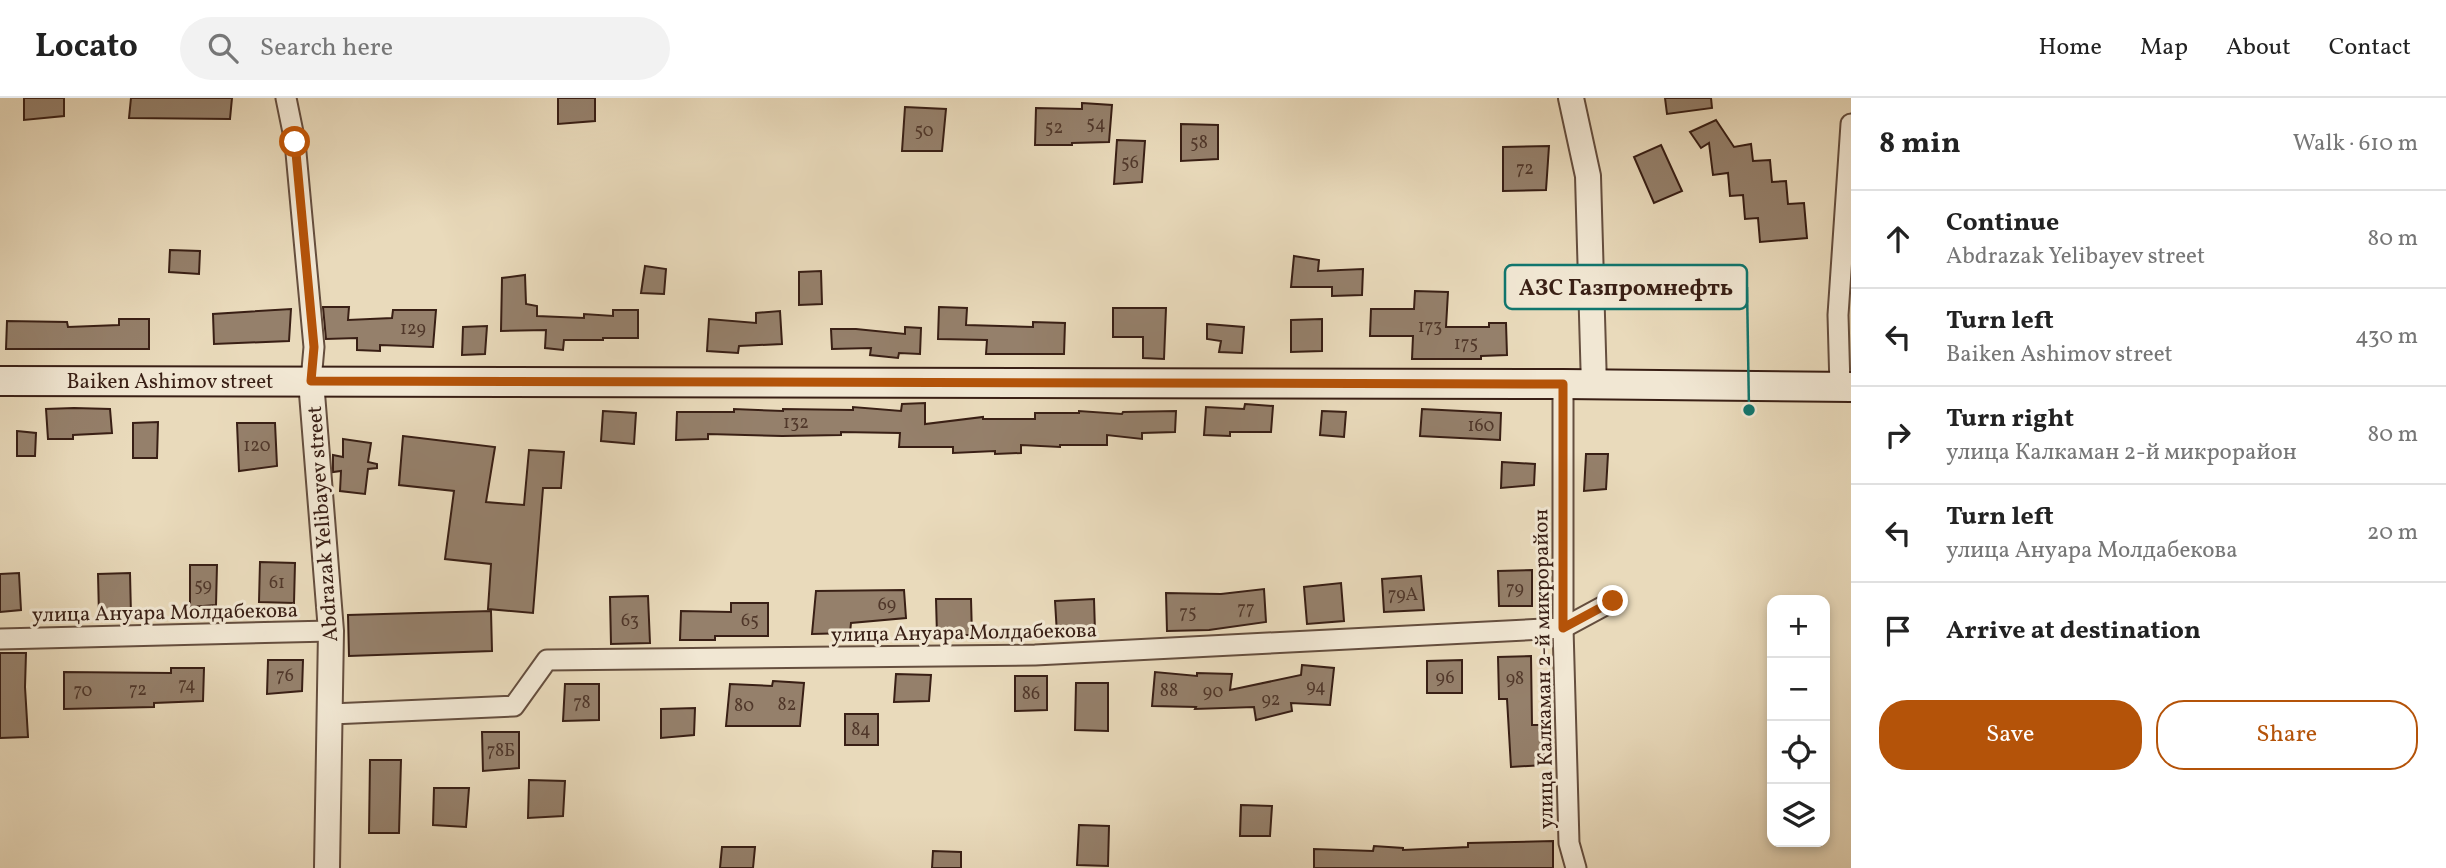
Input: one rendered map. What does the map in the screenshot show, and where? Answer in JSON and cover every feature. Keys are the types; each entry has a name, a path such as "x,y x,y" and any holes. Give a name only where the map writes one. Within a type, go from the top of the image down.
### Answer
{"main road":[{"name":"Baiken Ashimov street","path":"0,381 1846,387"}],"street":[{"name":"Abdrazak Yelibayev street","path":"286,98 295,142 312,320 314,347 311,381 331,631 327,868"},
{"path":"1571,98 1588,176 1594,386"},
{"path":"1846,387 1838,315 1851,124"},
{"name":"улица Калкаман 2-й микрорайон","path":"1563,384 1563,628 1569,843 1576,868"},
{"name":"улица Ануара Молдабекова","path":"331,713 514,706 547,660 1035,655 1563,628 1613,601"},
{"name":"улица Ануара Молдабекова","path":"0,639 331,631"}],"building":[{"path":"24,98 64,98 64,116 24,120"},
{"path":"131,98 232,98 230,119 129,118"},
{"path":"558,98 595,98 595,121 558,124"},
{"path":"1665,98 1711,98 1712,108 1667,114"},
{"path":"1082,103 1112,105 1109,142 1035,145 1036,108 1082,109"},
{"path":"905,107 946,109 942,151 902,151"},
{"path":"1716,120 1734,147 1751,144 1753,161 1770,160 1772,182 1786,181 1788,204 1804,203 1807,238 1760,242 1758,218 1745,219 1743,195 1730,196 1728,173 1713,175 1709,143 1701,148 1690,132"},
{"path":"1181,124 1218,125 1218,159 1181,161"},
{"path":"1117,140 1145,141 1142,182 1114,184"},
{"path":"1661,145 1682,191 1654,203 1634,157"},
{"path":"1549,146 1546,190 1503,191 1503,147"},
{"path":"170,250 200,251 199,274 169,272"},
{"path":"1294,256 1319,260 1318,271 1363,269 1362,295 1332,296 1332,287 1291,287"},
{"path":"645,266 666,269 664,294 641,293"},
{"path":"821,271 822,304 799,305 799,272"},
{"path":"525,275 526,304 537,306 537,316 584,318 584,314 613,316 613,310 638,310 638,338 564,340 563,350 545,348 546,330 501,331 502,278"},
{"path":"1415,291 1448,292 1446,327 1489,327 1489,323 1506,323 1507,355 1481,356 1481,359 1412,359 1413,336 1370,336 1371,309 1414,309"},
{"path":"323,307 349,307 348,320 392,318 393,310 436,310 433,347 380,345 380,351 357,350 357,338 326,339"},
{"path":"939,307 967,308 966,325 1033,327 1033,322 1065,323 1064,354 986,354 987,340 938,339"},
{"path":"1113,308 1166,308 1164,359 1143,358 1143,337 1113,337"},
{"path":"291,309 289,341 214,344 213,314"},
{"path":"780,311 782,344 739,346 738,353 707,351 709,319 756,323 756,313"},
{"path":"119,319 149,319 149,349 6,349 7,321 67,322 68,327 119,325"},
{"path":"1322,319 1322,351 1291,352 1291,320"},
{"path":"1207,324 1244,327 1242,353 1219,352 1221,341 1207,339"},
{"path":"487,326 485,354 462,355 463,327"},
{"path":"905,327 921,328 920,354 899,353 898,358 870,355 871,348 832,349 831,329 905,334"},
{"path":"925,403 925,424 983,417 1035,419 1035,413 1079,411 1122,414 1176,411 1175,432 1142,433 1142,439 1107,435 1107,445 1021,445 1021,453 995,454 995,451 953,453 953,447 899,447 900,433 841,432 841,435 782,436 708,434 708,439 676,440 677,412 734,412 734,409 853,410 853,407 901,411 902,404"},
{"path":"1245,404 1273,406 1271,432 1230,432 1230,436 1204,435 1206,407 1244,409"},
{"path":"46,409 110,409 112,433 73,435 73,439 48,439"},
{"path":"1422,409 1501,413 1500,440 1420,436"},
{"path":"603,411 636,413 634,444 601,441"},
{"path":"1322,411 1346,412 1344,437 1320,435"},
{"path":"158,422 157,458 133,458 133,423"},
{"path":"237,423 275,423 277,466 239,471"},
{"path":"17,431 36,433 35,456 17,456"},
{"path":"403,436 495,447 486,502 524,505 529,450 564,452 561,488 543,488 533,613 488,609 491,564 445,559 454,491 399,485"},
{"path":"343,439 371,443 368,462 377,464 377,468 368,469 365,494 340,491 341,471 333,472 333,455 343,457"},
{"path":"1586,454 1608,454 1606,489 1584,491"},
{"path":"1502,462 1535,464 1534,485 1501,488"},
{"path":"260,562 295,563 294,603 259,602"},
{"path":"190,565 217,565 216,605 190,607"},
{"path":"1532,570 1532,606 1499,606 1498,571"},
{"path":"19,573 21,610 0,612 0,574"},
{"path":"130,573 131,615 99,616 98,574"},
{"path":"1421,576 1424,610 1384,612 1382,579"},
{"path":"1341,583 1344,621 1307,624 1304,587"},
{"path":"1264,589 1266,622 1209,630 1167,631 1166,593 1221,594"},
{"path":"904,590 906,618 851,623 850,633 812,634 816,591"},
{"path":"648,596 650,643 611,644 610,597"},
{"path":"936,599 971,599 972,635 937,635"},
{"path":"1094,599 1095,632 1057,634 1055,601"},
{"path":"731,603 768,603 768,636 715,636 715,640 680,640 681,611 731,612"},
{"path":"491,611 492,651 349,656 348,615"},
{"path":"0,653 26,653 28,737 0,738"},
{"path":"1531,656 1532,725 1542,725 1544,765 1511,767 1507,699 1499,699 1498,657"},
{"path":"268,660 303,660 302,691 267,694"},
{"path":"1462,660 1462,693 1427,693 1427,661"},
{"path":"1302,665 1334,668 1330,705 1291,703 1292,711 1256,720 1254,707 1195,709 1196,707 1152,706 1155,672 1197,676 1197,673 1232,674 1230,690 1301,675"},
{"path":"171,668 204,668 203,701 154,703 154,707 64,709 64,672 171,673"},
{"path":"896,674 931,675 929,701 894,702"},
{"path":"1015,676 1047,676 1047,710 1015,711"},
{"path":"773,681 804,683 800,726 726,726 730,684 772,686"},
{"path":"1076,683 1108,683 1108,731 1075,730"},
{"path":"565,684 599,684 599,720 563,721"},
{"path":"695,708 694,735 661,738 661,709"},
{"path":"845,714 878,714 878,745 845,745"},
{"path":"482,732 519,732 519,768 483,771"},
{"path":"370,760 401,760 399,833 369,833"},
{"path":"529,780 565,781 563,816 528,818"},
{"path":"434,788 469,788 466,827 433,825"},
{"path":"1241,805 1272,806 1270,836 1240,836"},
{"path":"1079,825 1109,826 1108,866 1077,865"},
{"path":"1553,841 1553,868 1314,868 1314,849 1373,851 1374,846 1403,850 1468,847 1468,843"},
{"path":"722,847 755,847 753,868 720,868"},
{"path":"933,851 961,852 961,868 932,868"}],"place":[{"name":"АЗС Газпромнефть","path":"1749,410"}],"route":[{"path":"295,142 314,347 311,381 1563,384 1563,628 1613,601"}]}
